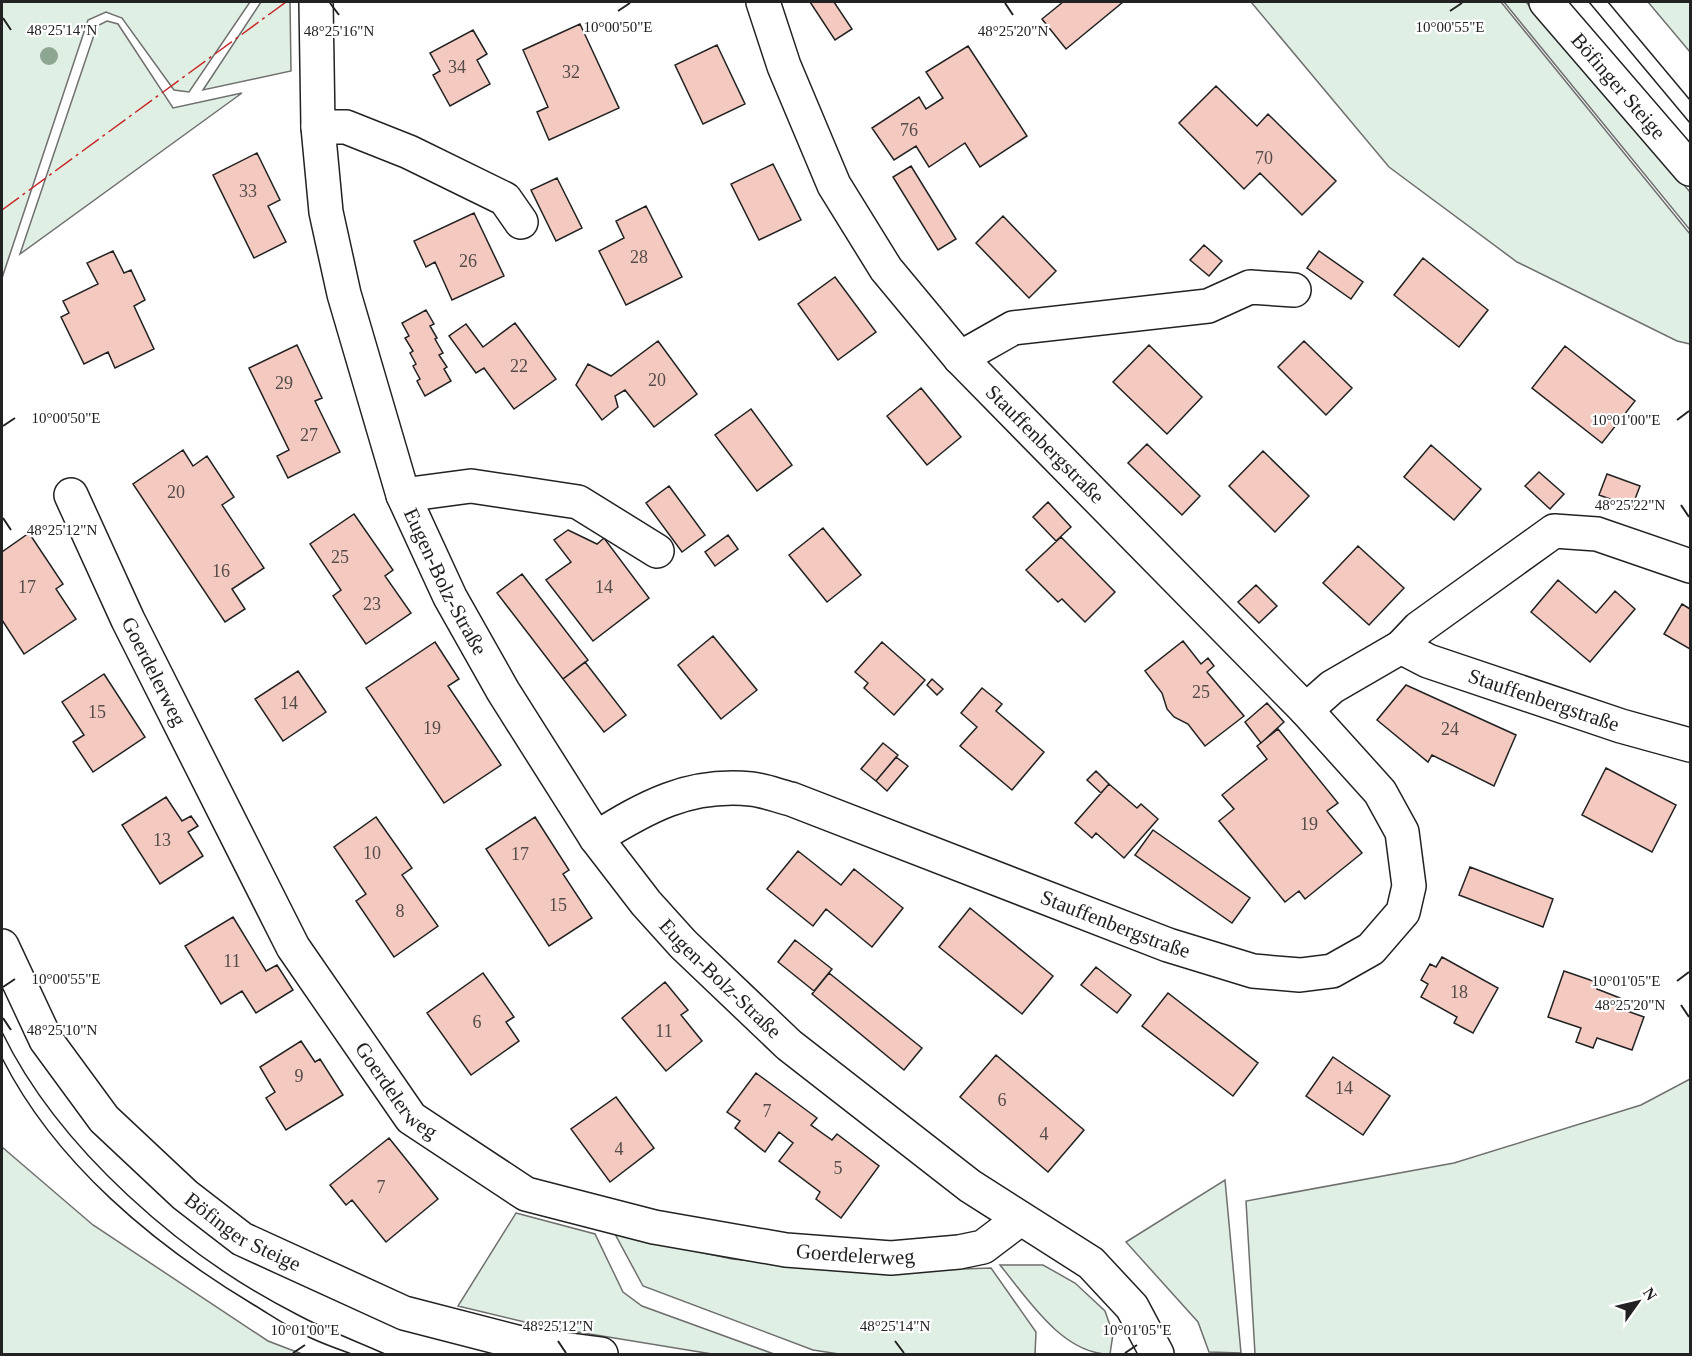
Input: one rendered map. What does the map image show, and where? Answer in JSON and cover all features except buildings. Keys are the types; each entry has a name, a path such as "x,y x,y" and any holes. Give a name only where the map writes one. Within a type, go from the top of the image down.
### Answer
{"street":[{"name":"Eugen-Bolz-Straße","path":"315,2 318,127 326,212 344,294 402,495 450,597 503,692 596,838 646,903 683,944 789,1045 970,1186 1091,1263 1132,1307 1157,1354"},
{"name":"Stauffenbergstraße","path":"596,838 646,807 698,790 751,789 791,799 1168,945 1253,971 1300,975 1332,971 1371,949 1403,912 1409,886 1401,832 1380,792 1306,710 960,358 886,269 834,185 784,66 763,2"},
{"name":"Böfinger Steige","path":"1546,2 1690,169"},
{"path":"318,127 346,127 409,152 505,199 521,222"},
{"path":"960,358 1013,328 1208,306 1250,287 1294,290"},
{"name":"Eugen-Bolz-Straße","path":"402,495 471,486 578,502 657,551"},
{"name":"Goerdelerweg","path":"71,495 128,620 293,947 411,1118 526,1194 654,1227 786,1250 891,1258 959,1252 982,1247 1020,1219"},
{"path":"1306,710 1332,687 1401,647 1419,628 1554,531 1597,534 1690,566"},
{"name":"Stauffenbergstraße","path":"1401,647 1428,661 1690,746"},
{"name":"Böfinger Steige","path":"2,946 46,1040 104,1119 185,1195 242,1239 404,1313 524,1344 601,1354"}],"green space":[{"path":"2,2 250,2 189,92 174,90 122,18 106,12 88,20 2,278"},
{"path":"261,2 290,2 291,71 203,90"},
{"path":"1251,2 1501,2 1690,234 1690,344 1677,341 1517,262 1389,167"},
{"path":"1504,2 1526,2 1690,192 1690,230"},
{"path":"1648,2 1690,2 1690,52"},
{"path":"107,21 118,24 173,108 242,93 20,254 97,26"},
{"path":"1690,1079 1690,1354 1255,1354 1246,1201 1454,1163 1641,1105"},
{"path":"2,1147 93,1225 268,1341 302,1354 2,1354"},
{"path":"1225,1180 1241,1353 1209,1352 1198,1322 1126,1242"},
{"path":"516,1213 595,1234 623,1292 642,1306 774,1354 712,1354 541,1326 458,1306"},
{"path":"615,1234 732,1259 872,1272 991,1268 1036,1332 1035,1354 839,1354 813,1350 643,1286"},
{"path":"1000,1265 1043,1265 1075,1283 1105,1311 1113,1334 1110,1354 1093,1352 1062,1335 1034,1308"}],"tram line":[{"path":"1589,2 1690,123"},
{"path":"1608,2 1690,100"},
{"path":"2,1032 26,1075 56,1117 90,1157 169,1231 211,1263 255,1291 330,1331 385,1354"},
{"path":"2,1058 24,1096 50,1132 110,1198 144,1228 180,1256 283,1323 326,1345 352,1354"}],"power":[{"path":"2,210 286,2"}]}
